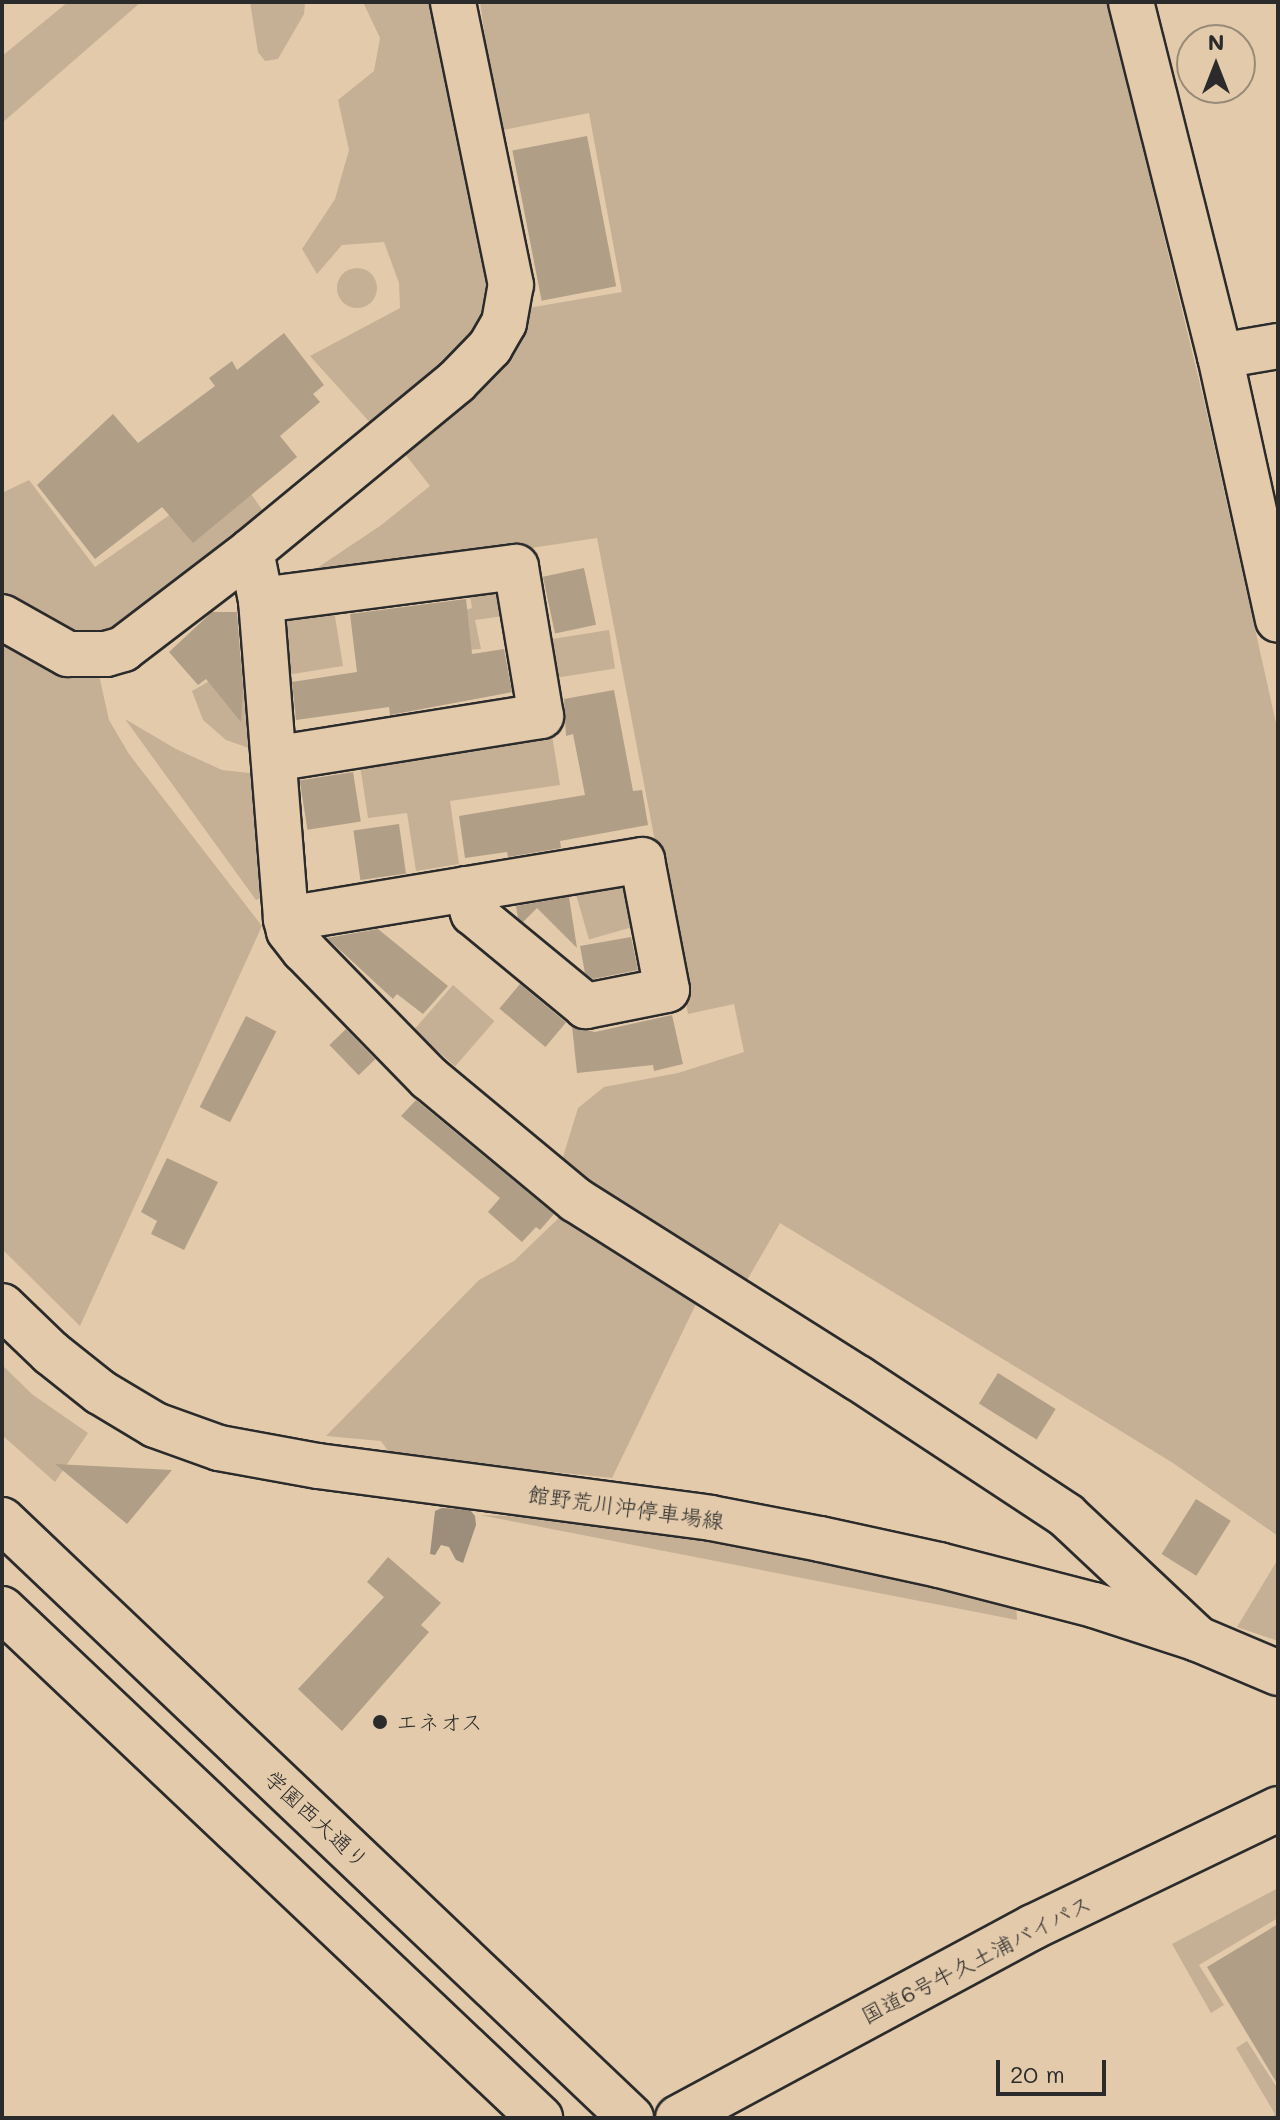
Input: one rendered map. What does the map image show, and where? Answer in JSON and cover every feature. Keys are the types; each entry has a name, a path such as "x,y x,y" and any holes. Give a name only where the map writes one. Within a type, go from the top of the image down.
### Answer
{"main road":[{"path":"2,617 68,654 106,654 139,640 456,382 490,347 504,323 511,285 453,2"},
{"path":"1131,2 1220,356 1278,620"},
{"path":"1220,356 1278,346"},
{"path":"251,551 261,600 286,919 289,931 304,950 429,1078 576,1200 858,1378 1067,1516 1198,1639"},
{"path":"261,600 516,567 541,716 274,759"},
{"path":"286,919 466,889 642,860 667,990 586,1006 473,913 466,889"},
{"name":"館野荒川沖停車場線","path":"2,1306 51,1353 100,1392 155,1425 219,1448 318,1466 727,1521 939,1565 1094,1605 1198,1639 1278,1673"},
{"name":"学園西大通り","path":"2,1520 631,2118"},
{"path":"2,1609 540,2118"},
{"name":"国道6号牛久土浦バイパス","path":"678,2118 1019,1934 1278,1809"}],"shaded area":[{"path":"68,2 141,2 2,123 2,56"},
{"path":"250,2 305,2 304,14 278,59 265,61 258,52"},
{"path":"363,2 440,2 496,290 476,340 375,428 310,356 400,308 399,283 384,242 342,245 317,274 302,249 335,199 349,150 338,100 374,71 380,38"},
{"path":"480,2 1107,2 1205,405 1278,732 1278,1536 1173,1463 780,1223 743,1287 559,1170 578,1108 604,1087 678,1073 744,1052 734,1004 688,1014 597,538 293,584 380,526 430,486 401,449 522,309 622,292 589,113 498,131"},
{"path":"357,268 371,274 377,288 371,302 357,308 343,302 337,288 343,274"},
{"path":"234,470 263,511 120,630 95,642 2,600 2,493 29,480 95,567"},
{"path":"503,583 504,616 475,620 481,649 467,650 462,611 472,608 469,589"},
{"path":"334,610 343,666 280,676 277,626 288,615"},
{"path":"609,630 615,669 552,679 546,640"},
{"path":"2,638 99,675 109,720 129,754 262,926 80,1326 2,1249"},
{"path":"251,650 263,753 226,740 203,720 192,691 227,671"},
{"path":"125,719 176,749 222,770 259,774 269,894 256,900"},
{"path":"552,735 560,785 450,801 459,864 416,871 407,813 368,818 360,765"},
{"path":"622,877 636,926 589,940 575,891"},
{"path":"453,985 495,1021 455,1066 414,1030"},
{"path":"564,1213 696,1304 612,1478 391,1455 381,1441 326,1436 479,1280 514,1261"},
{"path":"2,1365 33,1395 88,1433 55,1482 2,1435"},
{"path":"442,1508 470,1510 475,1516 476,1525 463,1563 456,1560 449,1547 441,1545 435,1555 430,1554 435,1511"},
{"path":"480,1515 602,1520 719,1541 1016,1602 1017,1620"},
{"path":"1278,1559 1278,1641 1237,1627"},
{"path":"1278,1888 1278,1918 1199,1965 1224,2005 1211,2013 1172,1944"},
{"path":"1247,2041 1278,2089 1278,2118 1272,2118 1275,2114 1236,2048"}],"building":[{"path":"587,136 616,286 542,301 512,151"},
{"path":"284,333 324,385 313,394 320,402 280,436 297,457 193,543 162,507 95,559 37,485 113,414 138,443 215,386 209,378 232,361 237,370"},
{"path":"584,568 596,625 555,633 543,577"},
{"path":"466,599 472,654 504,649 512,692 390,715 389,707 296,720 292,682 357,672 350,614"},
{"path":"212,612 237,612 243,691 241,722 206,679 198,685 169,652"},
{"path":"614,690 633,791 642,790 648,825 560,841 561,848 508,857 507,852 465,858 459,816 585,795 573,734 566,736 564,699"},
{"path":"353,772 361,821 307,830 300,780"},
{"path":"399,824 406,874 360,880 353,830"},
{"path":"569,897 577,948 537,908 523,922 518,918 516,906"},
{"path":"378,929 448,986 423,1014 397,994 393,999 327,938"},
{"path":"631,937 638,970 593,979 585,973 580,946"},
{"path":"520,984 566,1023 545,1047 499,1009"},
{"path":"672,1015 683,1064 654,1071 653,1065 577,1073 572,1026 595,1032"},
{"path":"246,1016 276,1031 230,1122 200,1107"},
{"path":"346,1029 375,1059 359,1075 329,1045"},
{"path":"416,1100 554,1214 540,1230 536,1227 522,1242 488,1212 500,1198 401,1116"},
{"path":"167,1158 218,1182 184,1250 151,1234 157,1221 141,1212"},
{"path":"998,1373 1056,1409 1037,1440 979,1404"},
{"path":"55,1464 172,1470 127,1524"},
{"path":"1196,1499 1231,1521 1196,1576 1162,1554"},
{"path":"388,1557 441,1603 421,1625 429,1632 342,1731 298,1689 384,1597 367,1582"},
{"path":"1278,1924 1278,2085 1207,1967"}],"place":[{"name":"エネオス","path":"380,1722"}]}
